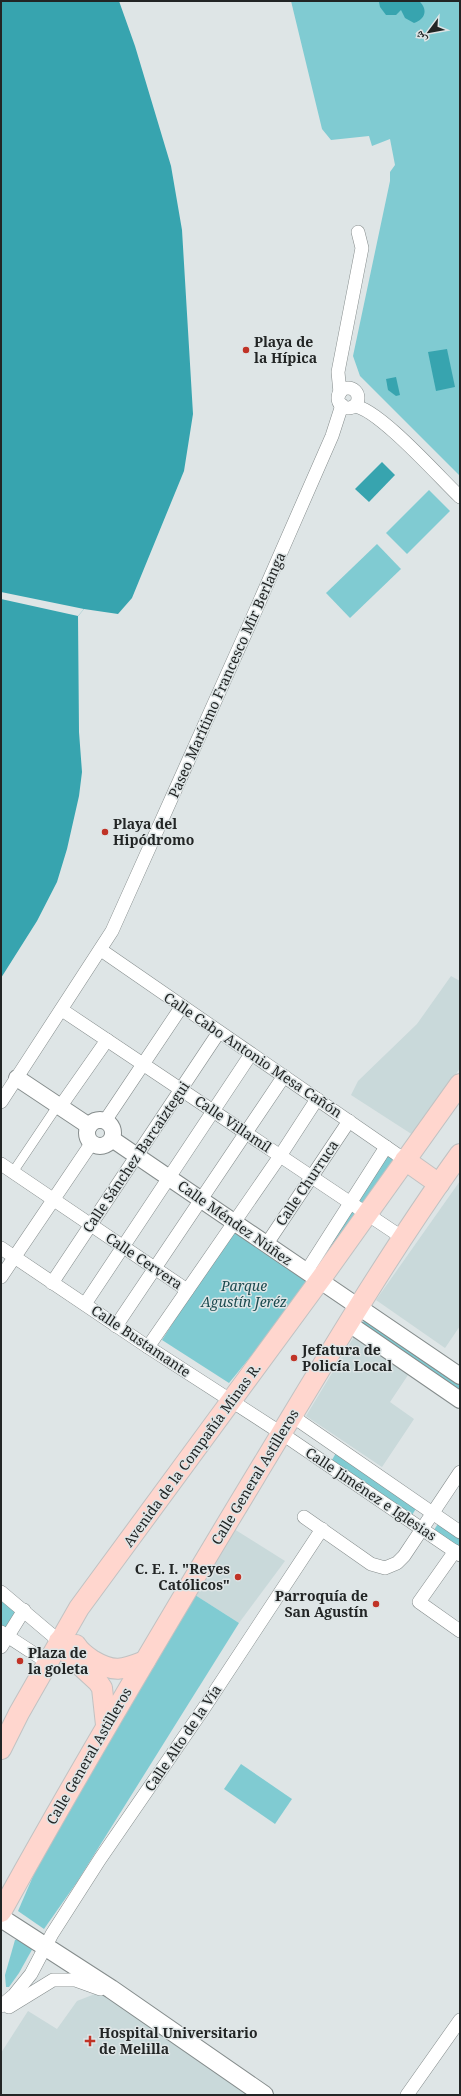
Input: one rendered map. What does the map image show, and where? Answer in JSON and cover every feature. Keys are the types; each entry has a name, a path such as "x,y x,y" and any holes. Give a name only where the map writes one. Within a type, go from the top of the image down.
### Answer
{"main road":[{"name":"Avenida de la Compañía Minas R.","path":"1,1749 47,1662 79,1608 231,1401 313,1276 368,1214 460,1084"},
{"name":"Calle General Astilleros","path":"1,1912 106,1725 281,1433 348,1323 460,1154"},
{"path":"405,1160 439,1184"},
{"path":"62,1636 82,1653 107,1668 123,1669 145,1661"},
{"path":"62,1636 70,1658 98,1682 102,1688 106,1725"},
{"path":"1,1918 42,1953 111,1989 264,2095"}],"street":[{"path":"358,232 362,248 342,360 349,398 396,434 460,497"},
{"name":"Paseo Marítimo Francesco Mir Berlanga","path":"1,1102 112,931 252,621 328,443 349,398"},
{"name":"Calle Cabo Antonio Mesa Cañón","path":"101,950 405,1160"},
{"path":"105,1121 182,1006"},
{"name":"Calle Villamíl","path":"62,1010 247,1132 280,1156 403,1238"},
{"name":"Calle Sánchez Barcaiztegui","path":"52,1282 219,1032"},
{"path":"13,1172 107,1040"},
{"path":"85,1304 252,1054"},
{"path":"116,1326 284,1076"},
{"path":"17,1078 88,1126"},
{"path":"148,1347 280,1156 317,1099"},
{"path":"98,1120 105,1121 112,1129 112,1140 102,1147 91,1144 86,1133 88,1126 98,1120"},
{"name":"Calle Churruca","path":"266,1245 349,1121"},
{"name":"Calle Méndez Núñez","path":"112,1140 137,1155 266,1245 359,1306 460,1376"},
{"path":"1,1278 91,1144"},
{"path":"313,1276 350,1203 386,1147"},
{"name":"Calle Cervera","path":"1,1164 187,1290"},
{"name":"Calle Bustamante","path":"1,1248 116,1326 281,1433"},
{"path":"348,1323 460,1400"},
{"path":"400,1358 411,1342"},
{"name":"Calle Jiménez e Iglesias","path":"292,1416 460,1532"},
{"name":"Calle Jiménez e Iglesias","path":"281,1433 457,1553"},
{"path":"304,1517 371,1564 380,1568 389,1567 397,1563 423,1529 460,1472"},
{"name":"Calle Alto de la Vía","path":"1,2006 14,1995 31,1974 42,1953 100,1859 204,1708 322,1529"},
{"path":"457,1553 419,1602 459,1629"},
{"path":"1,1592 62,1636"},
{"path":"24,1610 3,1638 47,1662"},
{"path":"1,2013 53,1980 75,1980 101,1989 111,1989"},
{"path":"407,2095 460,2020"}],"shaded area":[{"path":"1,1 119,1 135,46 171,166 182,230 193,414 184,471 132,598 118,614 84,609 78,616 79,732 82,772 79,796 67,849 57,882 37,921 1,978"},
{"path":"419,1 425,10 421,19 414,23 405,18 401,10 396,15 386,15 380,7 379,2"},
{"path":"447,349 455,387 436,391 428,352"},
{"path":"396,377 400,395 396,396 388,390 386,379"},
{"path":"382,462 395,475 369,502 355,489"},
{"path":"451,976 460,981 460,1068 413,1135 351,1095 358,1081 417,1024"},
{"path":"460,1181 460,1326 445,1348 376,1300"},
{"path":"355,1335 410,1372 390,1402 414,1419 382,1467 306,1416"},
{"name":"C. E. I. \"Reyes Católicos\"","path":"234,1529 285,1561 239,1623 192,1593"},
{"name":"Hospital Universitario de Melilla","path":"100,1992 250,2095 1,2095 1,2053 28,2011 57,2029 77,2001"}],"green space":[{"path":"291,1 460,1 460,476 360,376 353,356 390,181 390,172 395,165 390,139 372,146 369,136 331,140 322,129"},
{"path":"429,490 450,511 407,554 386,533"},
{"path":"377,544 401,569 350,618 326,593"},
{"path":"389,1154 397,1160 365,1206 357,1201"},
{"path":"352,1209 360,1214 320,1270 313,1266"},
{"name":"Parque Agustín Jeréz","path":"232,1230 311,1283 229,1383 162,1340"},
{"path":"368,1315 460,1380 460,1392 361,1325"},
{"path":"337,1451 417,1507 412,1515 332,1460"},
{"path":"439,1522 460,1536 460,1548 434,1530"},
{"path":"192,1593 239,1623 77,1882 44,1929 18,1911 50,1837"},
{"name":"Plaza de la goleta","path":"1,1594 22,1611 7,1632 1,1628"},
{"path":"241,1764 292,1799 275,1824 224,1789"},
{"path":"22,1938 34,1946 19,1973 9,1987 6,1987 5,1975 15,1940"}],"pier":[{"path":"1,592 84,609 78,616 1,599"}],"place":[{"name":"Playa de la Hípica","path":"246,350"},
{"name":"Playa del Hipódromo","path":"105,832"},
{"name":"Jefatura de Policía Local","path":"294,1358"},
{"name":"C. E. I. \"Reyes Católicos\"","path":"238,1577"},
{"name":"Parroquía de San Agustín","path":"376,1604"},
{"name":"Plaza de la goleta","path":"20,1661"},
{"name":"Hospital Universitario de Melilla","path":"90,2041"}]}
